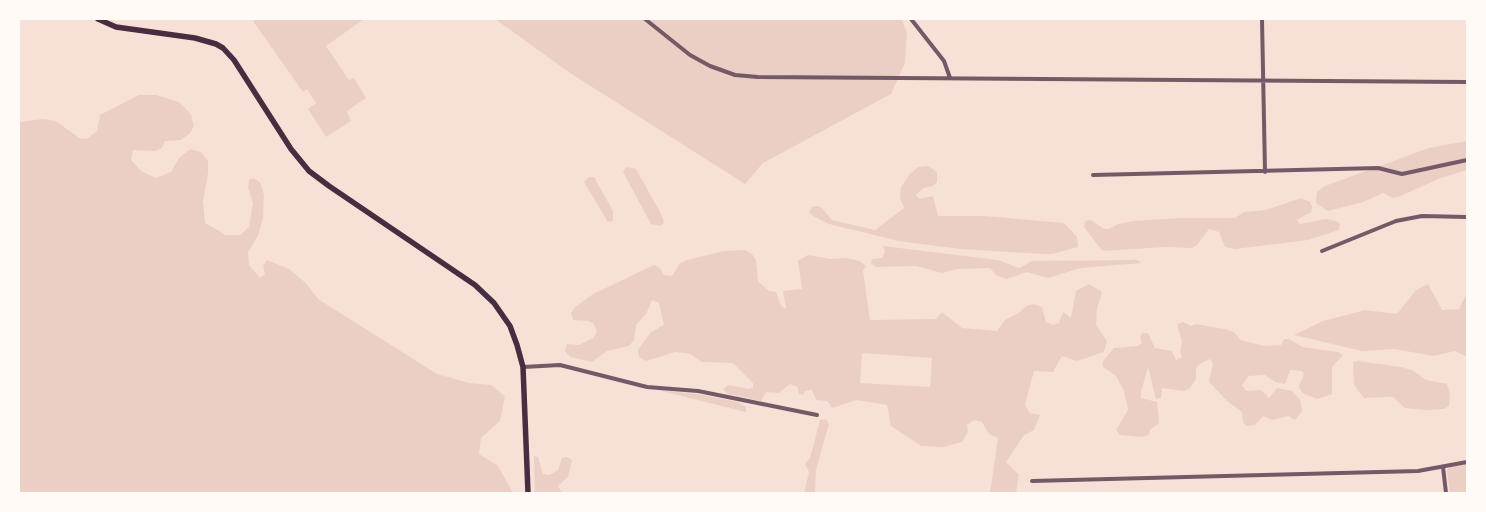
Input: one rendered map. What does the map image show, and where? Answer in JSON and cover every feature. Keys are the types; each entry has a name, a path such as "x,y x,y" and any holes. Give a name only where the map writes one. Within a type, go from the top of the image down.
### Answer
{"main road":[{"path":"98,19 116,27 195,38 223,48 234,60 291,149 309,170 329,186 475,284 494,303 510,326 523,367 528,493"}],"street":[{"path":"645,19 690,55 710,66 735,75 758,77 1467,82"},
{"path":"911,19 944,61 950,78"},
{"path":"1262,19 1265,172"},
{"path":"1093,175 1378,168 1402,174 1467,160"},
{"path":"1322,251 1396,221 1422,216 1467,217"},
{"path":"523,367 560,365 647,387 698,390 817,415"},
{"path":"1032,481 1398,472 1443,467 1467,462"},
{"path":"1443,467 1446,493"}],"shaded area":[{"path":"256,19 364,19 326,46 349,80 354,78 366,98 347,111 351,121 326,137 308,109 316,103 307,89 303,92 253,21"},
{"path":"495,19 902,19 907,33 905,63 891,94 763,163 745,184 570,73"},
{"path":"139,95 156,95 179,102 191,114 194,126 190,133 181,140 165,141 162,148 155,151 133,150 131,160 141,171 156,178 171,172 179,158 190,149 201,152 208,161 203,201 205,223 226,235 240,235 249,227 253,203 248,188 249,180 253,178 260,182 264,195 263,218 258,236 248,252 249,265 260,278 265,274 263,266 267,260 289,269 306,283 318,299 437,374 469,383 491,385 505,396 500,421 481,438 479,454 498,466 513,493 19,493 19,122 43,119 56,121 79,138 87,139 97,131 100,115"},
{"path":"1467,141 1467,170 1441,178 1398,197 1393,198 1383,193 1363,202 1328,211 1316,203 1317,192 1325,186 1429,148"},
{"path":"928,166 937,172 937,182 933,186 923,188 916,195 919,199 933,196 938,216 985,216 1064,223 1077,237 1078,247 1052,254 1041,254 960,249 898,241 829,224 809,212 812,207 817,206 822,208 832,220 875,230 904,208 900,198 901,187 910,174 918,167"},
{"path":"626,167 636,169 660,212 664,222 661,226 651,224 623,172"},
{"path":"589,177 594,177 613,211 613,221 608,222 584,182"},
{"path":"1301,198 1310,202 1312,207 1311,212 1297,220 1300,224 1326,219 1340,224 1339,230 1308,240 1235,249 1225,247 1219,232 1209,229 1197,245 1192,248 1165,247 1104,251 1084,227 1085,221 1091,220 1104,229 1109,229 1118,224 1133,221 1181,218 1235,218 1244,212 1266,210"},
{"path":"883,246 998,260 1019,268 1032,261 1137,260 1142,263 1081,268 1048,278 1027,272 1007,279 997,276 990,268 958,269 942,273 916,266 876,267 871,264 872,259 882,258 885,251"},
{"path":"745,250 752,254 756,260 758,281 769,291 776,292 781,306 786,309 783,291 802,289 798,261 808,255 860,261 866,266 863,271 870,320 936,319 942,312 962,328 997,331 1005,320 1020,312 1026,306 1034,304 1042,307 1046,322 1053,325 1059,323 1063,312 1071,318 1076,291 1089,284 1102,292 1097,309 1096,325 1107,341 1104,352 1077,361 1062,356 1053,372 1034,371 1025,405 1030,413 1040,415 1034,430 1024,435 1006,462 1019,475 1016,493 990,493 998,438 989,434 982,422 974,420 967,425 968,432 962,442 943,447 921,446 891,426 887,405 857,400 832,408 827,401 816,400 812,390 805,391 803,395 799,394 797,387 790,384 779,393 766,392 761,401 728,394 723,389 728,385 750,389 753,387 753,383 733,363 702,362 690,354 675,352 646,361 639,357 638,350 651,332 664,325 659,303 652,300 646,314 636,325 634,340 629,346 607,351 592,362 570,357 565,351 567,344 579,345 593,338 597,332 594,324 588,321 573,320 571,313 575,307 593,294 654,265 660,268 664,275 672,276 680,263 723,251","holes":["862,353 932,358 930,387 860,383"]},
{"path":"1428,284 1442,310 1459,309 1467,293 1467,357 1455,351 1434,356 1394,349 1362,351 1294,335 1323,321 1365,310 1397,314 1416,290"},
{"path":"1183,322 1191,326 1196,324 1224,329 1234,332 1241,340 1264,346 1281,345 1284,339 1289,339 1303,347 1338,352 1343,355 1332,367 1332,394 1317,399 1302,393 1299,386 1304,374 1302,371 1290,370 1285,384 1275,382 1265,375 1249,376 1242,385 1246,391 1261,390 1269,398 1277,388 1292,391 1300,400 1302,411 1295,420 1288,416 1272,420 1263,416 1255,425 1247,426 1243,423 1242,412 1227,401 1209,382 1213,363 1210,359 1196,368 1196,379 1190,388 1185,391 1162,388 1161,398 1156,399 1148,367 1141,398 1157,402 1159,423 1150,430 1149,435 1143,437 1120,435 1116,430 1128,410 1124,391 1116,376 1102,366 1103,361 1114,348 1137,346 1142,343 1140,337 1143,333 1148,333 1155,348 1172,351 1176,360 1182,357 1180,352 1182,341 1178,324"},
{"path":"1358,361 1401,367 1412,370 1426,380 1447,384 1450,394 1449,406 1444,409 1427,410 1405,408 1393,397 1364,398 1354,385 1353,362"},
{"path":"658,390 697,394 737,402 746,407 746,412"},
{"path":"826,419 829,424 816,470 815,493 804,493 809,472 805,464 810,458 820,420"},
{"path":"534,456 538,457 543,474 549,475 558,470 562,458 567,457 572,460 568,477 558,486 562,493 535,493"},
{"path":"1467,463 1467,493 1450,493 1447,471 1449,467"}]}
